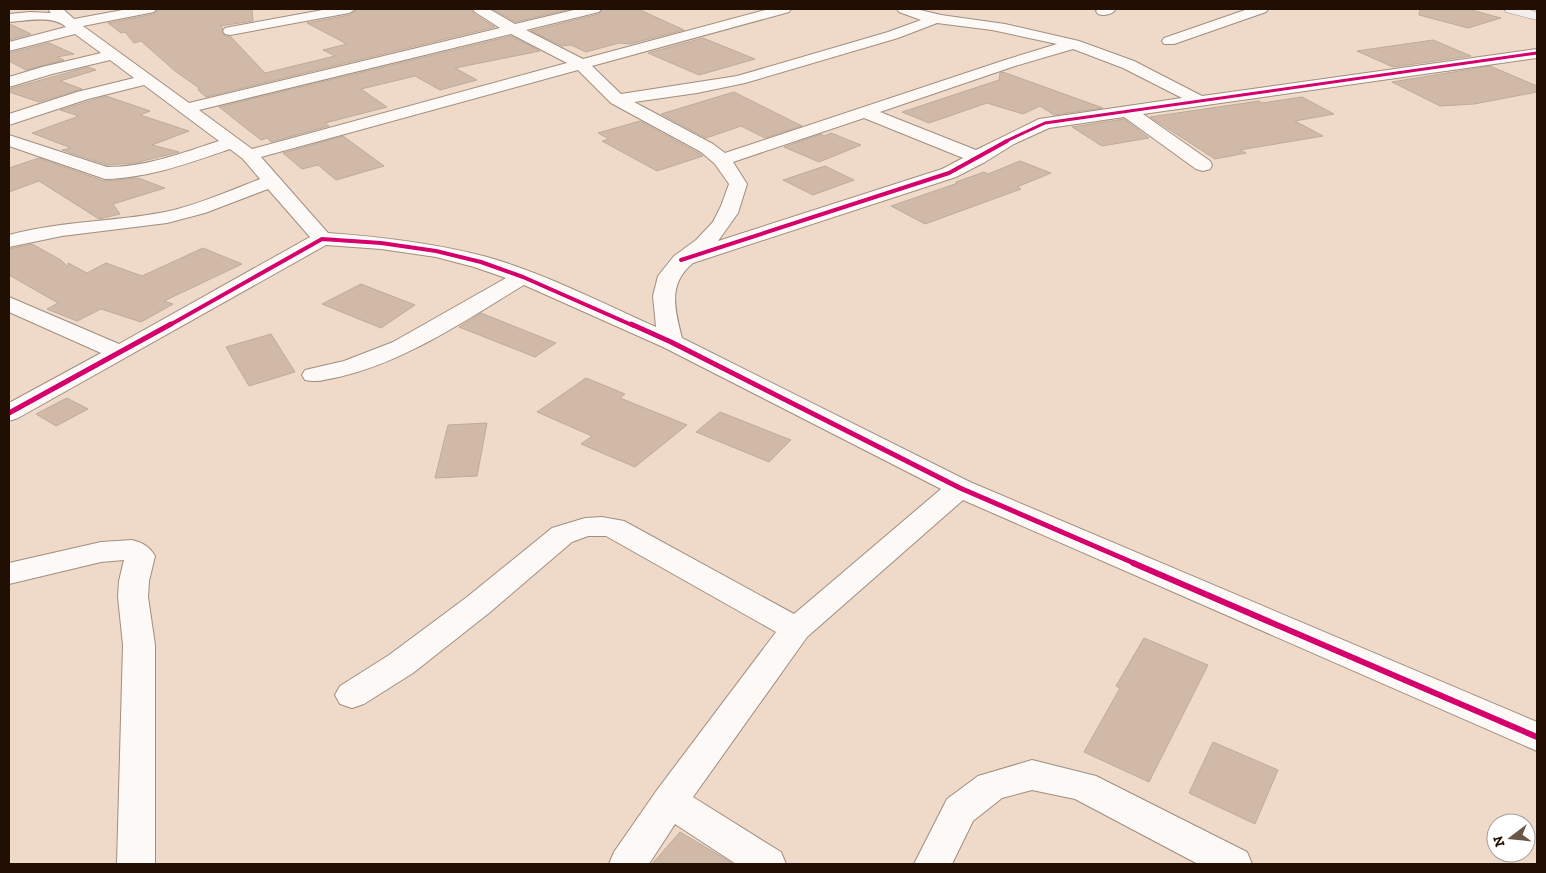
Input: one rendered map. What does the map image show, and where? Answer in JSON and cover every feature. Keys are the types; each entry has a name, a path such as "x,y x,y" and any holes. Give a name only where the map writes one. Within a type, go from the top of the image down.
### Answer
{"street":[{"path":"39,9 67,20 249,156 322,239"},
{"path":"9,18 30,16 67,20 149,9"},
{"path":"230,31 349,9"},
{"path":"480,9 511,28 582,65 617,99 707,148 722,160 738,184 732,208 709,239 681,260 668,280 664,295 671,342"},
{"path":"185,109 594,9"},
{"path":"249,156 784,9"},
{"path":"904,9 936,19 1007,28 1074,44 1139,68 1168,82 1197,100"},
{"path":"1169,41 1261,9"},
{"path":"1511,9 1537,16"},
{"path":"617,99 739,80 893,35 936,19"},
{"path":"9,47 67,20"},
{"path":"722,160 1010,63 1074,44"},
{"path":"681,260 949,173 979,158 1007,140 1045,123 1537,53"},
{"path":"9,82 55,68 113,55"},
{"path":"9,120 83,94 146,80"},
{"path":"1128,111 1203,165"},
{"path":"865,112 979,158"},
{"path":"14,146 105,173 116,174 149,168 231,143"},
{"path":"9,241 38,232 153,220 184,213 271,181"},
{"path":"9,412 120,354 322,239 381,243 436,251 481,262 523,277 671,342 960,488 1537,737"},
{"path":"314,375 358,364 390,351 428,332 523,277"},
{"path":"9,304 120,354"},
{"path":"628,864 670,801 796,628 960,488"},
{"path":"352,695 401,664 478,605 562,536 585,527 602,526 614,528 796,628"},
{"path":"9,574 101,552 132,550 140,556 134,581 133,597 139,645 136,864"},
{"path":"933,864 960,810 991,786 1032,775 1083,786 1234,864"},
{"path":"670,801 767,864"}],"building":[{"path":"158,9 252,9 253,21 220,26 223,28 221,32 225,36 231,37 265,73 335,56 323,50 347,44 307,23 349,15 358,9 471,9 474,14 495,27 206,97 198,90 199,88 175,71 141,41 134,43 125,32 121,33 108,23 154,14"},
{"path":"492,9 571,9 515,22"},
{"path":"603,9 638,9 684,30 630,44 619,43 586,52 571,45 562,46 531,31 599,14"},
{"path":"1420,9 1468,9 1501,18 1468,28 1419,15"},
{"path":"10,24 31,34 9,40"},
{"path":"511,36 540,51 455,68 477,80 440,90 415,76 361,89 387,107 325,123 329,126 271,142 267,138 261,140 219,107"},
{"path":"703,38 755,59 699,75 648,53"},
{"path":"1433,40 1471,56 1393,67 1357,51"},
{"path":"49,43 74,54 57,57 64,60 26,70 9,61 9,53"},
{"path":"1490,66 1537,86 1537,92 1474,104 1440,106 1392,82"},
{"path":"88,67 96,70 60,81 82,89 39,102 9,92 9,89"},
{"path":"1003,72 1103,108 1054,115 1040,106 1023,114 987,103 929,123 902,112 999,80 1000,73"},
{"path":"734,92 802,126 765,138 741,126 706,138 661,114"},
{"path":"106,96 150,111 140,115 189,131 152,145 179,152 135,163 107,165 62,150 71,148 32,133 79,116 60,110"},
{"path":"1302,97 1334,114 1295,121 1323,136 1240,150 1246,153 1215,159 1150,117 1259,101 1262,103"},
{"path":"1124,119 1149,138 1102,146 1072,127"},
{"path":"640,121 703,156 657,171 602,141 609,139 598,133"},
{"path":"831,133 861,145 819,162 784,147 821,134 824,136"},
{"path":"343,136 384,166 336,180 318,165 302,169 283,153"},
{"path":"39,158 104,181 138,178 165,188 113,204 120,214 99,219 39,181 9,192 9,168"},
{"path":"1020,161 1051,173 1017,187 1021,189 925,224 891,206 984,172 988,174"},
{"path":"825,166 854,180 813,195 783,180"},
{"path":"32,244 61,260 68,267 68,263 87,273 106,263 142,276 203,248 242,264 164,301 173,304 141,322 101,309 77,321 47,309 58,303 9,275 9,249"},
{"path":"361,284 415,305 381,328 322,304"},
{"path":"481,313 556,343 535,357 459,327"},
{"path":"271,334 295,372 249,386 226,347"},
{"path":"586,378 625,394 620,398 687,425 635,467 581,444 592,436 537,412"},
{"path":"67,398 88,409 56,426 36,414"},
{"path":"720,412 791,440 769,462 696,432"},
{"path":"487,423 477,476 435,478 448,425"},
{"path":"1144,638 1208,665 1149,782 1084,752 1120,688 1116,686"},
{"path":"1213,742 1278,770 1255,824 1189,793"},
{"path":"680,832 722,857 733,864 652,864"}],"cycle path":[{"path":"681,260 949,173 1008,140 1045,123 1537,53"},
{"path":"9,413 322,239 381,243 436,251 481,262 523,277 671,342 960,488 1537,737"}]}
